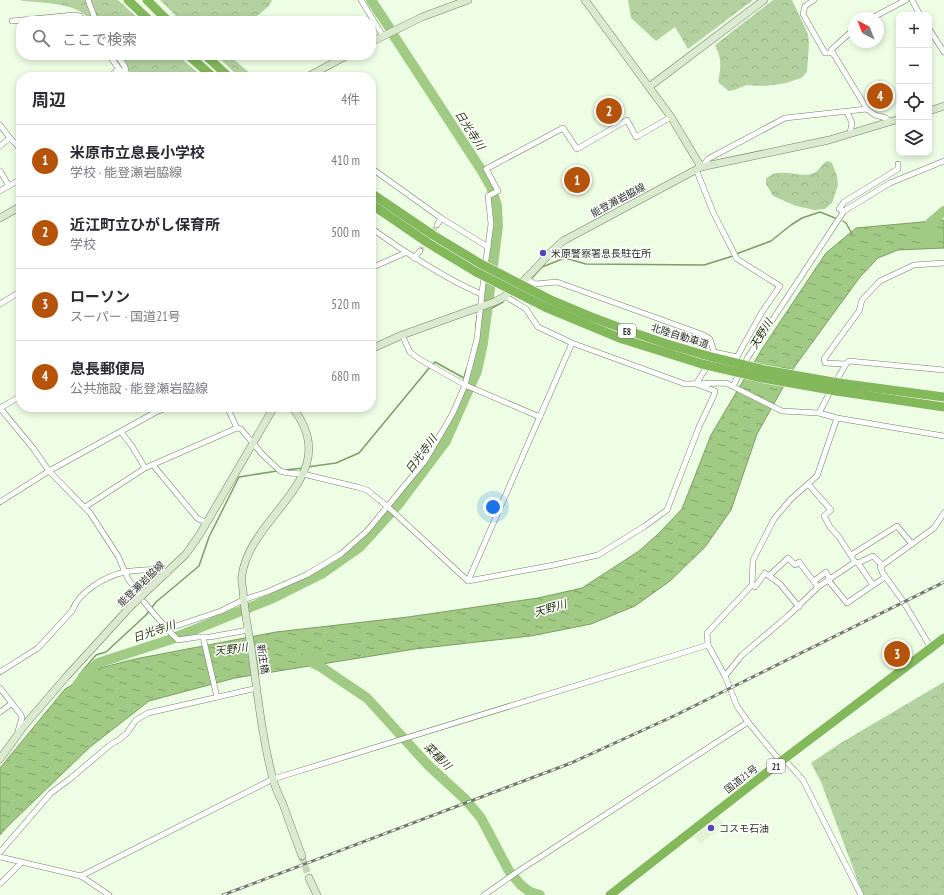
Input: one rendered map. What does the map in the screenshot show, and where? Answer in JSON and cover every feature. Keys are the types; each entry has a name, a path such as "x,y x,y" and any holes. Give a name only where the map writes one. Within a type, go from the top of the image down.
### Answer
{"highway":[{"path":"128,0 145,16"},
{"path":"147,0 163,16"},
{"path":"194,60 207,72"},
{"path":"210,60 224,72"},
{"name":"北陸自動車道","path":"376,196 434,235 479,268"},
{"name":"北陸自動車道","path":"376,207 428,243 622,339 702,364 762,378 944,397"},
{"name":"北陸自動車道","path":"547,303 627,331 765,370 837,387 944,407"},
{"name":"国道21号","path":"610,895 783,760 944,638"}],"main road":[{"path":"376,40 422,17 468,0"},
{"path":"585,0 671,117 699,168"},
{"path":"649,87 764,0"},
{"path":"316,72 339,60"},
{"path":"932,110 944,106"},
{"name":"能登瀬岩脇線","path":"376,347 402,335 494,302 505,296 563,241 699,168 829,140 896,120"},
{"path":"0,218 16,209"},
{"name":"能登瀬岩脇線","path":"0,759 66,677 121,617 186,554 207,523 271,412"},
{"name":"新庄橋","path":"295,412 302,422 307,434 309,446 308,461 303,474 294,489 261,531 249,552 241,576 263,729 273,779 302,856"},
{"path":"309,878 317,895"}],"street":[{"path":"88,0 94,16"},
{"path":"361,0 371,16"},
{"path":"814,0 805,6 803,14 825,53 833,53"},
{"path":"883,12 906,0"},
{"path":"913,0 919,12"},
{"path":"64,16 80,16"},
{"path":"12,21 16,21"},
{"path":"376,25 383,36"},
{"path":"848,34 831,50 867,110 875,115 886,118 889,122"},
{"path":"932,34 944,52"},
{"path":"113,60 123,72"},
{"path":"120,60 127,72"},
{"path":"115,72 119,69"},
{"path":"711,354 738,357 762,312 780,286 737,259 713,212 699,168 708,159 785,118 867,110"},
{"path":"847,112 852,123 850,133"},
{"path":"169,630 244,603 306,574 341,554 367,531 388,508 425,461 453,413 465,385 477,339 482,306 481,294 491,224 488,196 498,191 486,169 562,128 577,149 628,120 636,137 671,117"},
{"path":"0,125 10,138 16,141"},
{"path":"0,146 10,138"},
{"path":"733,386 748,357 844,211 890,182 944,161"},
{"path":"844,211 839,209 844,202 898,170 898,164"},
{"path":"0,171 9,186"},
{"path":"376,172 441,218 488,247"},
{"path":"0,191 16,182"},
{"path":"436,225 441,218"},
{"path":"376,232 405,253 461,285 481,294"},
{"path":"414,258 420,251"},
{"path":"376,266 405,253"},
{"path":"846,364 825,363 824,359 859,310 862,300 880,281 914,265 944,263"},
{"path":"525,278 535,284 557,282 704,335 710,339 711,354 703,374 696,384"},
{"path":"0,304 16,294"},
{"path":"505,296 526,309 538,327 572,343 685,384 726,383 782,411 819,413 837,418 944,436"},
{"path":"402,335 410,352 419,359 465,385 540,417"},
{"path":"468,581 572,343"},
{"path":"819,413 849,361 944,370"},
{"path":"468,581 598,555 667,510 715,391 696,384"},
{"path":"16,399 0,408 33,448 49,471 90,512 139,594"},
{"path":"0,502 49,471 156,412"},
{"path":"229,412 237,428 241,429 280,471 303,474 366,490 397,516 468,581"},
{"path":"837,418 817,476 790,499 774,519 753,560 752,585 707,633 708,644 725,676 737,706 748,722 803,780 861,895"},
{"path":"85,507 145,468 237,428"},
{"path":"120,432 132,446 145,468"},
{"path":"153,465 197,518 207,523"},
{"path":"808,484 831,510 824,516 830,527 839,537 873,585"},
{"path":"880,567 934,528 944,513"},
{"path":"851,556 897,526 912,544"},
{"path":"725,676 742,655 818,588 857,562 874,556 880,563 880,567 885,577 903,601 931,648"},
{"path":"770,575 788,558 795,565 799,562 818,588"},
{"path":"0,672 38,648 72,611 74,605 82,596 95,584 125,572 159,570 164,571 167,574"},
{"path":"814,581 826,572 829,580 847,603 885,577"},
{"path":"752,585 755,587 765,573 770,575 799,606"},
{"path":"144,602 178,640 248,631"},
{"path":"203,637 217,697"},
{"path":"81,876 273,779 708,644"},
{"path":"0,852 51,793 71,778 110,744 120,739 127,733 136,720 148,713 257,686"},
{"path":"0,688 21,715 22,718 17,736"},
{"path":"0,712 12,703"},
{"path":"484,895 748,722"},
{"path":"0,857 81,876 109,895"},
{"path":"0,884 21,863"}],"shaded area":[{"name":"コスモ石油","path":"718,816 725,825 700,844 694,836"}],"green space":[{"path":"19,0 118,0 136,16 86,16 77,10 58,4"},
{"path":"160,0 272,0 269,6 257,16 176,16"},
{"path":"628,0 753,0 688,49 675,27 656,41 631,18"},
{"path":"773,0 792,0 808,34 809,44 807,72 801,78 786,83 766,86 747,85 729,91 718,82 720,63 719,54 715,45"},
{"path":"124,60 183,60 197,72 130,72"},
{"path":"221,60 235,60 248,72 234,72"},
{"path":"828,161 832,163 837,176 838,185 832,203 825,209 815,210 796,206 773,196 766,184 766,179 776,173 800,175 811,174"},
{"path":"944,682 944,895 863,895 821,782 811,763 839,744"}],"water":[{"name":"天野川","path":"944,220 944,248 898,250 878,258 860,277 795,366 757,434 731,510 705,547 670,581 635,606 591,624 531,636 415,649 235,678 149,701 90,747 0,835 0,768 65,689 100,668 135,659 276,632 408,617 538,598 582,588 639,551 682,509 711,435 762,349 826,253 856,228"}],"waterway":[{"name":"日光寺川","path":"371,0 389,27"},
{"name":"日光寺川","path":"77,691 77,685 98,663 169,640 273,598 323,573 360,547 398,505 446,441 477,371 483,343 498,226 497,206 491,187 482,171 394,36"},
{"path":"929,233 930,223 944,211"},
{"path":"736,254 771,241 802,218 820,212 835,218"},
{"path":"843,221 846,223 852,234"},
{"path":"530,280 542,267 565,258 586,264 704,265 733,256"},
{"path":"481,314 503,302"},
{"path":"476,326 477,316"},
{"path":"433,364 435,362 464,378 466,370"},
{"path":"307,467 336,463 359,453 430,367"},
{"path":"285,470 303,468"},
{"path":"77,683 79,675 96,655 106,652 146,615 156,602 199,566 209,537 239,477 277,471"},
{"name":"菜種川","path":"305,659 321,667 367,698 428,765 466,800 481,818 509,871 521,885 530,892 540,895"}],"tunnel":[{"path":"420,251 437,225"},
{"path":"302,856 309,878"}],"railway":[{"path":"223,895 571,763 676,715 944,582"}],"place":[{"name":"息長郵便局","path":"880,96"},
{"name":"近江町立ひがし保育所","path":"609,111"},
{"name":"米原市立息長小学校","path":"577,180"},
{"name":"米原警察署息長駐在所","path":"543,253"},
{"name":"ローソン","path":"897,654"},
{"name":"コスモ石油","path":"711,828"}]}
